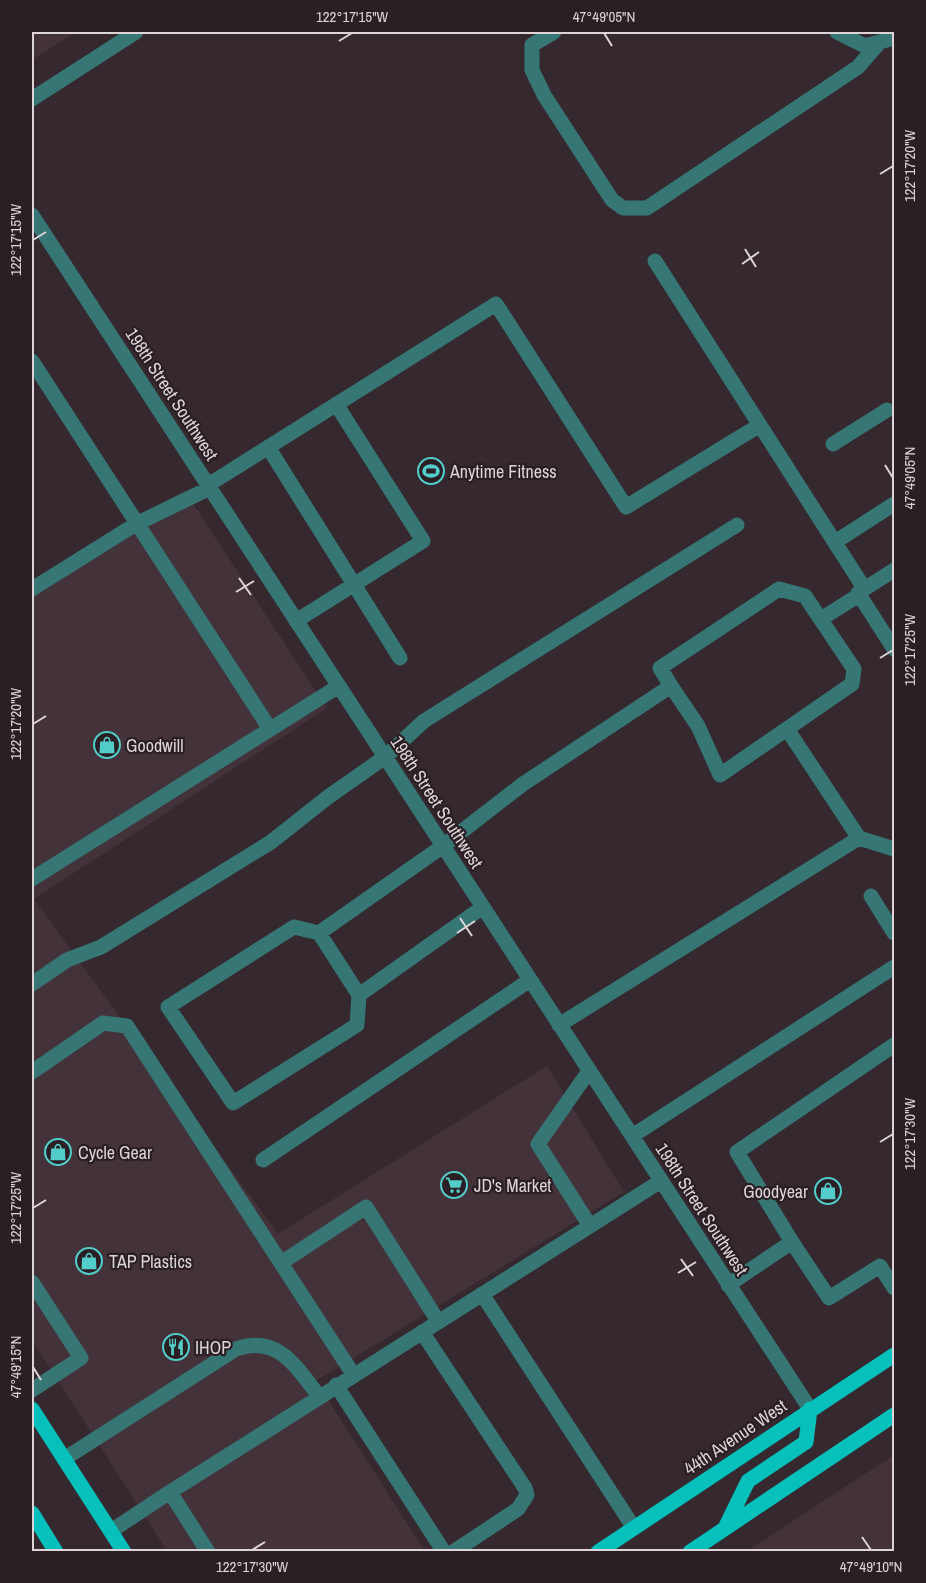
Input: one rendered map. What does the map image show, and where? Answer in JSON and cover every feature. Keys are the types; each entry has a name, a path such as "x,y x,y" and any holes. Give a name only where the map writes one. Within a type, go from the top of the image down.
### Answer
{"main road":[{"name":"44th Avenue West","path":"598,1551 894,1355"},
{"path":"32,1408 124,1551"},
{"path":"725,1528 748,1481 806,1442 810,1410"},
{"path":"690,1551 894,1415"},
{"path":"32,1513 56,1551"}],"street":[{"path":"32,99 136,32"},
{"path":"554,32 532,45 532,70 544,95 612,200 623,208 647,208 858,67 878,44"},
{"path":"837,32 865,46 894,38"},
{"name":"198th Street Southwest","path":"32,215 810,1410"},
{"path":"655,261 835,542 894,649"},
{"path":"32,589 136,524 209,487 268,447 496,304 626,507 760,425"},
{"path":"32,361 270,729"},
{"path":"296,621 423,541 336,404"},
{"path":"833,444 892,412"},
{"path":"268,447 400,658"},
{"path":"835,542 894,504"},
{"path":"32,984 67,960 100,946 270,842 385,757 424,721 737,525"},
{"path":"821,619 894,570"},
{"path":"779,589 805,596 821,619 854,669 852,684 720,775 698,726 660,668 779,589"},
{"path":"32,879 339,686"},
{"path":"319,933 443,846 523,784 671,686"},
{"path":"787,729 859,838 894,849"},
{"path":"559,1025 859,838"},
{"path":"871,896 894,933"},
{"path":"359,995 483,907"},
{"path":"294,927 319,933 359,995 357,1024 233,1103 168,1007 294,927"},
{"path":"632,1136 894,967"},
{"path":"263,1160 530,980"},
{"path":"32,1072 103,1023 127,1026 353,1374"},
{"path":"894,1045 737,1152 829,1298 880,1266 894,1288"},
{"path":"590,1071 538,1144 590,1226"},
{"path":"111,1531 336,1384 662,1181"},
{"path":"281,1263 366,1207 438,1321"},
{"path":"729,1285 792,1242"},
{"path":"32,1282 81,1358 32,1390"},
{"path":"482,1294 634,1528"},
{"path":"422,1332 525,1488 527,1496 518,1509 453,1551"},
{"path":"64,1459 236,1349 251,1344 265,1345 279,1351 292,1362 319,1396"},
{"path":"336,1384 444,1551"},
{"path":"170,1492 208,1551"}],"shaded area":[{"path":"32,32 76,32 32,60"},
{"path":"184,490 327,708 34,899 278,1234 547,1066 624,1192 316,1381 425,1551 167,1551 32,1340 32,592"},
{"path":"894,1455 894,1551 747,1551"}],"place":[{"name":"Anytime Fitness","path":"431,471"},
{"name":"Goodwill","path":"107,745"},
{"name":"Cycle Gear","path":"58,1152"},
{"name":"JD's Market","path":"454,1185"},
{"name":"Goodyear","path":"828,1191"},
{"name":"TAP Plastics","path":"89,1261"},
{"name":"IHOP","path":"176,1347"}]}
